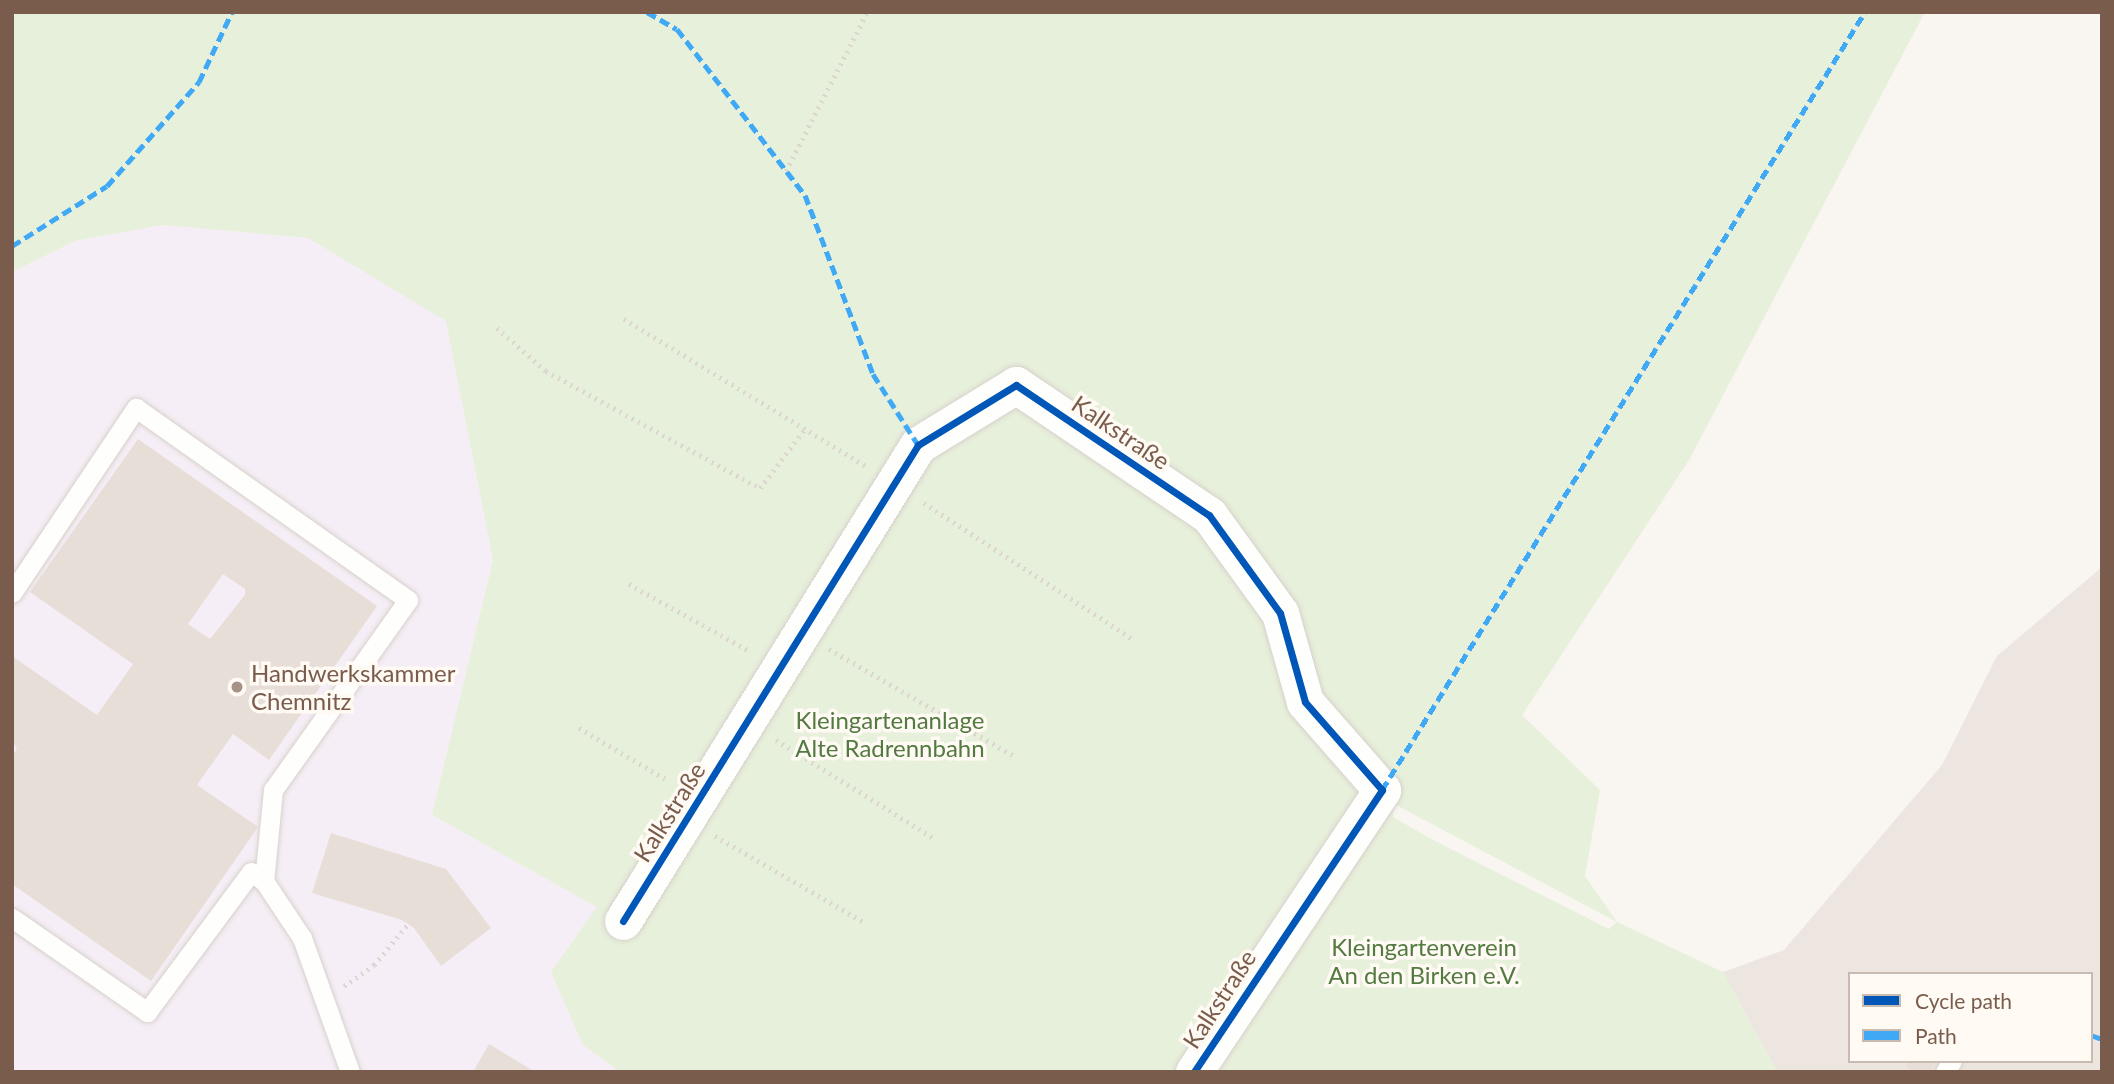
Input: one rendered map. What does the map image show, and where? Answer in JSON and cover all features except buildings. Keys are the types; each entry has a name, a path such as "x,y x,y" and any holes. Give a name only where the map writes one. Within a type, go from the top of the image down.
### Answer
{"street":[{"name":"Kalkstraße","path":"623,921 804,635 918,445 1016,384 1209,515 1280,612 1305,702 1382,790 1194,1072"}],"lane":[{"path":"12,593 136,408 408,600 273,790 264,881"},
{"path":"12,918 147,1012 251,872 264,881 302,938 350,1072"}],"path":[{"path":"786,171 867,12"},
{"path":"624,319 893,483 1133,639"},
{"path":"497,328 547,371 760,488 805,429"},
{"path":"629,584 782,670"},
{"path":"804,635 1014,757"},
{"path":"748,723 932,837"},
{"path":"579,728 694,809 864,922"},
{"path":"324,994 348,984 374,965 408,924"}],"shaded area":[{"name":"Handwerkskammer Chemnitz","path":"162,225 308,238 446,320 493,560 432,815 597,907 583,1045 620,1072 12,1072 12,272 75,241"},
{"path":"2102,567 2102,1072 1777,1072 1723,972 1784,950 1942,765 1997,656"}],"green space":[{"path":"12,12 1925,12 1689,460 1522,715 1600,790 1585,876 1617,922 1723,972 1777,1072 620,1072 583,1045 551,972 597,907 432,815 493,560 446,321 308,238 162,225 75,241 12,272","holes":["1393,804 1617,922 1609,929 1393,817"]}],"marked path":[{"path":"12,246 107,186 199,82 232,12"},
{"path":"647,12 677,29 805,195 873,374 918,445"},
{"path":"1382,790 1865,12"},
{"path":"2093,1036 2102,1039"}],"cycle path":[{"path":"623,921 918,445 1016,385 1209,515 1280,613 1305,702 1382,790 1194,1072"}],"place":[{"name":"Handwerkskammer Chemnitz","path":"237,687"}],"park label":[{"name":"Kleingartenanlage Alte Radrennbahn","path":"890,734"},
{"name":"Kleingartenverein An den Birken e.V.","path":"1424,961"}]}
